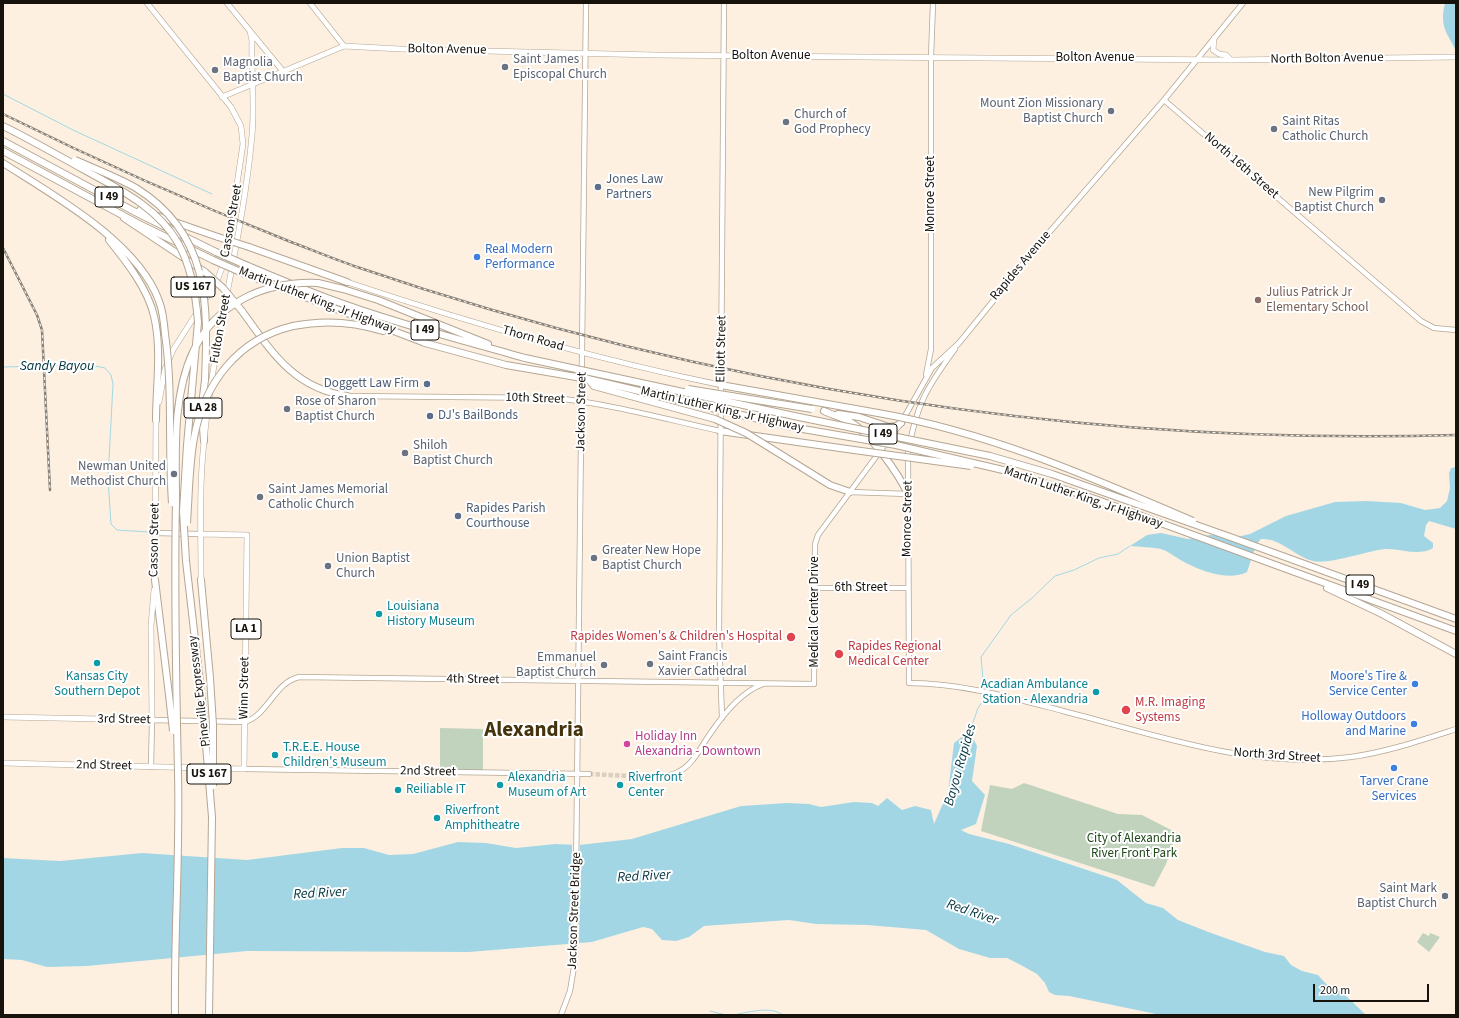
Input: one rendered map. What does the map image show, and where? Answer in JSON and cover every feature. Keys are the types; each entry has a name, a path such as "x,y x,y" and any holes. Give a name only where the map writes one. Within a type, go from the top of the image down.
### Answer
{"highway":[{"name":"US 167","path":"3,126 40,144 145,206 177,242 187,264 197,304 198,322 184,489 185,534"},
{"name":"Martin Luther King, Jr Highway","path":"3,141 216,252 325,301 425,343 506,365 588,379 797,428 896,445 1003,470 1089,498 1456,631"},
{"path":"40,144 134,187 165,210 180,229 191,247 203,282 207,320 205,380 201,421 204,440"},
{"name":"Martin Luther King, Jr Highway","path":"3,152 115,211 213,260 245,274 325,301 525,358 654,384 799,417 990,456 1052,474 1456,619"},
{"name":"US 167","path":"3,163 99,228 132,258 148,279 159,301 164,318 168,351 169,458 174,546"},
{"path":"110,198 152,215 249,247 347,282"},
{"path":"115,211 131,225 205,272 223,288 272,351 299,379 323,391 347,396"},
{"path":"99,228 115,247 141,287 154,316 157,350 156,420"},
{"name":"LA 28","path":"174,546 178,421 185,372 193,351 204,334 224,311 239,300 264,289 282,285 306,283 330,285 378,300 430,322 525,358"},
{"name":"LA 28","path":"185,534 194,437 205,402 215,381 238,353 260,337 278,329 317,322 346,324 377,329 425,343"},
{"path":"588,379 594,386 715,419 746,433 830,485 850,492"},
{"path":"654,384 859,417 889,427 897,426 901,423"},
{"path":"721,385 878,413 962,432 1030,454 1082,474 1233,538"},
{"path":"824,411 850,422 865,434 880,451 908,494"},
{"path":"720,431 1003,470"},
{"name":"Pineville Expressway","path":"185,534 189,599 202,709 212,817 209,1015"},
{"name":"Pineville Expressway","path":"174,546 178,775 175,1015"},
{"path":"1301,575 1382,614 1456,654"},
{"path":"155,580 170,695 178,775"},
{"path":"201,580 210,678 213,731 212,817"}],"main road":[{"name":"Casson Street","path":"147,3 237,116 241,126 243,144 223,270 173,350 165,369 156,420 155,580 151,626 151,767"},
{"path":"227,3 282,70"},
{"path":"222,97 282,70 344,46 310,3"},
{"name":"Jackson Street","path":"577,820 586,3"},
{"name":"Elliott Street","path":"722,718 720,683 720,431 724,3"},
{"name":"Monroe Street","path":"923,384 928,368 931,349 931,57 933,3"},
{"name":"Rapides Avenue","path":"815,540 901,423 932,368 959,343 1040,243 1164,100 1242,3"},
{"name":"Fulton Street","path":"201,580 204,440 213,372 248,174 252,133 252,41 250,31"},
{"path":"1214,38 1213,50 1219,54 1226,55 1231,60"},
{"name":"Bolton Avenue","path":"344,46 400,49 723,55 1197,58"},
{"name":"North Bolton Avenue","path":"1197,58 1231,60 1456,57"},
{"name":"North 16th Street","path":"1164,100 1409,311 1434,328 1456,330"},
{"name":"Thorn Road","path":"347,282 489,327 582,353 644,369 721,385"},
{"name":"Monroe Street","path":"909,683 908,453 916,415 924,395 936,375 959,343"},
{"name":"10th Street","path":"347,396 537,397 582,401 720,431"},
{"path":"850,492 908,494"},
{"path":"155,532 201,534"},
{"name":"Winn Street","path":"201,534 247,535 244,769"},
{"name":"Medical Center Drive","path":"814,684 815,540"},
{"name":"6th Street","path":"814,588 908,588"},
{"name":"4th Street","path":"245,722 258,716 286,682 299,677 814,684"},
{"path":"651,777 673,775 684,769 692,761 722,718 749,692 767,683"},
{"name":"North 3rd Street","path":"909,683 930,683 1003,696 1215,751 1247,756 1286,759 1330,759 1363,755 1422,740 1456,729"},
{"name":"3rd Street","path":"3,717 245,722"},
{"name":"2nd Street","path":"3,763 244,769 589,774"},
{"name":"Jackson Street Bridge","path":"561,1015 572,983 575,961 577,820"}],"green space":[{"path":"440,728 483,729 483,772 440,771"},
{"name":"City of Alexandria River Front Park","path":"1024,783 1118,814 1142,815 1177,833 1166,864 1154,887 981,831 990,785 1012,789"},
{"path":"1423,933 1429,936 1430,933 1440,937 1429,952 1417,942"}],"water":[{"path":"1445,3 1456,3 1456,53 1446,32 1444,24 1443,12"},
{"path":"1456,467 1456,529 1429,521 1426,525 1424,536 1433,543 1433,548 1427,551 1415,552 1385,549 1320,562 1306,559 1275,541 1261,539 1256,545 1247,572 1240,575 1225,576 1202,570 1161,549 1130,546 1147,535 1161,533 1188,539 1210,535 1237,537 1250,534 1286,516 1335,502 1367,501 1401,503 1425,510 1440,508 1447,501 1450,488 1449,473 1451,468"},
{"name":"Red River","path":"966,730 974,732 973,738 977,746 972,781 985,795 976,824 961,830 969,834 1009,844 1117,880 1146,903 1163,908 1178,920 1265,952 1284,956 1291,965 1302,971 1318,975 1328,986 1343,993 1366,1015 1161,1015 1069,996 1055,995 1049,992 1045,983 1037,974 1019,964 1007,958 990,958 959,949 926,930 867,925 816,924 789,920 704,926 689,937 676,941 662,940 652,929 643,927 592,942 469,952 247,951 87,966 47,967 22,960 3,959 3,858 60,861 142,853 247,860 342,848 364,848 389,855 413,854 458,842 486,843 516,848 555,844 579,845 632,839 741,806 787,803 809,804 821,807 854,802 872,803 878,806 887,798 902,810 915,806 931,810 934,824 948,792 954,743 963,736"}],"pier":[{"path":"572,843 580,843 579,945 571,946"}],"waterway":[{"path":"3,94 73,130 212,194"},
{"name":"Sandy Bayou","path":"3,367 90,365 105,368 111,375 113,384 108,478 111,524 117,530 148,532"},
{"name":"Bayou Rapides","path":"984,691 981,657 1011,615 1032,598 1055,576 1074,570 1099,558 1118,554 1130,546"},
{"name":"Bayou Rapides","path":"970,731 978,708 984,699 984,694"},
{"path":"733,1015 765,1010 772,1010 783,1015"},
{"path":"710,1011 726,1015"}],"tunnel":[{"path":"589,774 651,777"}],"railway":[{"path":"3,114 73,148 179,196 250,226 348,264 490,309 625,346 762,376 899,400 1037,419 1177,430 1316,436 1456,435"},
{"path":"3,248 37,315 42,330 50,490"}],"place":[{"name":"Saint James Episcopal Church","path":"505,67"},
{"name":"Magnolia Baptist Church","path":"215,70"},
{"name":"Mount Zion Missionary Baptist Church","path":"1111,111"},
{"name":"Church of God Prophecy","path":"786,122"},
{"name":"Saint Ritas Catholic Church","path":"1274,129"},
{"name":"Jones Law Partners","path":"598,187"},
{"name":"New Pilgrim Baptist Church","path":"1382,200"},
{"name":"Real Modern Performance","path":"477,257"},
{"name":"Julius Patrick Jr Elementary School","path":"1258,300"},
{"name":"Doggett Law Firm","path":"427,384"},
{"name":"Rose of Sharon Baptist Church","path":"287,409"},
{"name":"DJ's BailBonds","path":"430,416"},
{"name":"Shiloh Baptist Church","path":"405,453"},
{"name":"Newman United Methodist Church","path":"174,474"},
{"name":"Saint James Memorial Catholic Church","path":"260,497"},
{"name":"Rapides Parish Courthouse","path":"458,516"},
{"name":"Greater New Hope Baptist Church","path":"594,558"},
{"name":"Union Baptist Church","path":"328,566"},
{"name":"Louisiana History Museum","path":"379,614"},
{"name":"Rapides Women's & Children's Hospital","path":"791,637"},
{"name":"Rapides Regional Medical Center","path":"839,654"},
{"name":"Kansas City Southern Depot","path":"97,663"},
{"name":"Saint Francis Xavier Cathedral","path":"650,664"},
{"name":"Emmanuel Baptist Church","path":"604,665"},
{"name":"Moore's Tire & Service Center","path":"1415,684"},
{"name":"Acadian Ambulance Station - Alexandria","path":"1096,692"},
{"name":"M.R. Imaging Systems","path":"1126,710"},
{"name":"Holloway Outdoors and Marine","path":"1414,724"},
{"name":"Holiday Inn Alexandria - Downtown","path":"627,744"},
{"name":"T.R.E.E. House Children's Museum","path":"275,755"},
{"name":"Tarver Crane Services","path":"1394,768"},
{"name":"Alexandria Museum of Art","path":"500,785"},
{"name":"Riverfront Center","path":"620,785"},
{"name":"Reiliable IT","path":"398,790"},
{"name":"Riverfront Amphitheatre","path":"437,818"},
{"name":"Saint Mark Baptist Church","path":"1445,896"}],"district":[{"name":"Alexandria","path":"534,731"}]}
